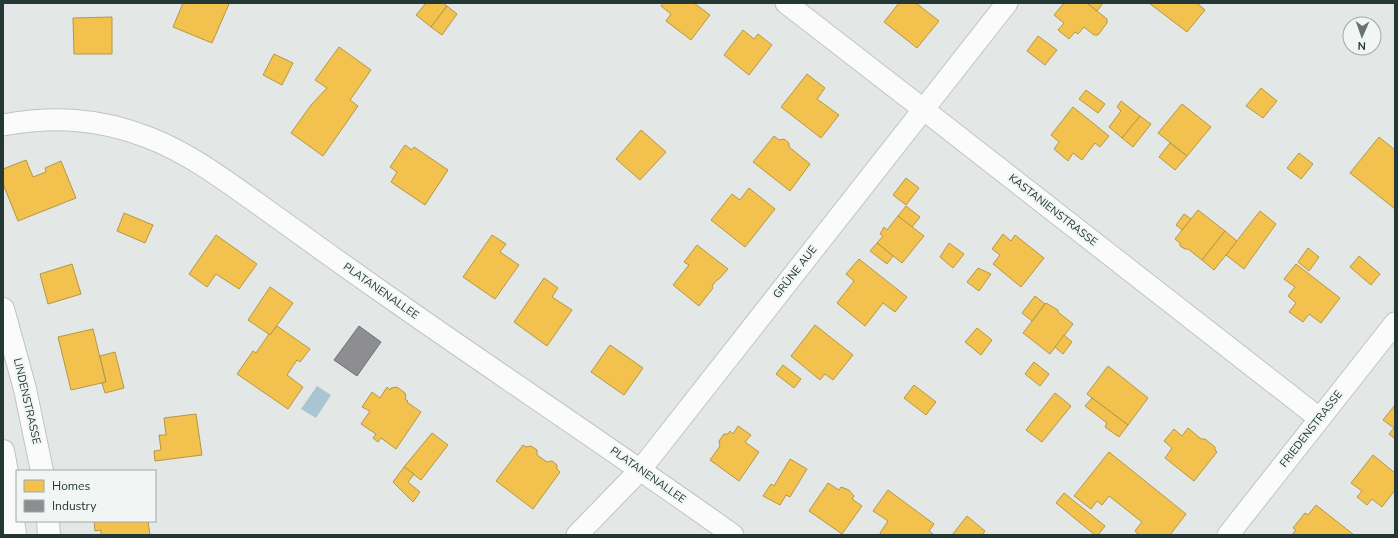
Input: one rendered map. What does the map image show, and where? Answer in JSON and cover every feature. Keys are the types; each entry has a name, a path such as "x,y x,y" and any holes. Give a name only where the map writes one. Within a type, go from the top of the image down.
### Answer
{"street":[{"name":"KASTANIENSTRASSE","path":"786,3 1319,418"},
{"name":"GRÜNE AUE","path":"577,535 641,469 1007,3"},
{"name":"PLATANENALLEE","path":"3,125 25,121 71,119 112,125 148,137 182,153 217,175 377,288 641,469 733,535"},
{"name":"LINDENSTRASSE","path":"3,309 25,389 42,470"},
{"name":"FRIEDENSTRASSE","path":"1228,535 1395,323"},
{"path":"3,451 8,472 15,535"},
{"path":"48,522 49,535"}],"water":[{"path":"317,386 331,395 316,418 301,409"}],"building: Homes":[{"path":"183,3 229,4 212,43 173,27"},
{"path":"426,3 443,3 447,6 431,27 416,15"},
{"path":"663,3 694,3 710,15 691,40 666,21 671,14 661,6"},
{"path":"899,3 916,3 939,21 917,48 884,22"},
{"path":"1064,3 1087,3 1107,19 1107,23 1098,35 1094,35 1084,27 1078,34 1075,32 1069,39 1058,30 1064,23 1054,15"},
{"path":"1087,3 1103,3 1097,11"},
{"path":"1149,3 1197,3 1205,10 1187,32"},
{"path":"447,6 457,14 442,35 431,27"},
{"path":"112,17 112,54 74,54 73,18"},
{"path":"743,30 754,39 758,34 772,45 749,75 724,55"},
{"path":"1038,36 1057,50 1045,65 1027,51"},
{"path":"339,47 371,70 350,100 358,106 323,156 291,133 311,105 327,88 315,80"},
{"path":"274,54 293,63 282,85 263,75"},
{"path":"807,74 825,88 817,99 839,115 821,138 781,107"},
{"path":"1261,88 1277,101 1263,118 1246,106"},
{"path":"1086,90 1105,104 1098,113 1079,99"},
{"path":"1121,101 1140,116 1122,138 1109,127 1121,111 1117,107"},
{"path":"1182,104 1211,127 1187,156 1158,133"},
{"path":"1073,107 1109,136 1100,147 1095,143 1082,160 1073,153 1068,161 1054,149 1059,142 1051,135"},
{"path":"1140,116 1151,124 1133,147 1122,138"},
{"path":"641,130 666,152 640,180 616,159"},
{"path":"774,136 779,140 784,139 789,143 789,147 810,164 790,191 753,162"},
{"path":"1379,137 1395,150 1395,209 1350,173"},
{"path":"1170,143 1187,156 1175,170 1159,157"},
{"path":"405,145 412,150 414,147 448,170 425,205 391,182 397,172 390,167"},
{"path":"1299,153 1313,164 1301,179 1287,168"},
{"path":"26,160 33,177 46,172 45,168 61,161 76,198 18,221 3,184 3,169"},
{"path":"906,178 919,188 906,205 893,195"},
{"path":"749,188 775,209 745,247 711,220 732,194 740,200"},
{"path":"906,206 920,217 912,227 898,216"},
{"path":"1198,210 1225,231 1202,260 1188,249 1180,246 1180,243 1175,239"},
{"path":"1260,211 1276,224 1244,269 1226,255"},
{"path":"124,213 153,225 145,243 117,231"},
{"path":"1184,214 1191,219 1182,230 1176,225"},
{"path":"898,216 924,236 902,263 877,243 883,236 880,234 884,227 887,230"},
{"path":"1225,231 1237,241 1214,270 1202,260"},
{"path":"1003,234 1011,241 1015,235 1044,258 1021,287 993,264 1000,255 992,249"},
{"path":"216,235 257,264 239,289 216,274 207,287 189,274"},
{"path":"492,235 506,244 500,252 519,265 495,299 463,277"},
{"path":"877,243 893,256 887,264 870,251"},
{"path":"949,243 964,254 953,268 940,257"},
{"path":"697,245 728,269 712,286 713,288 699,306 673,285 689,265 684,262"},
{"path":"1308,248 1319,257 1309,271 1298,262"},
{"path":"1359,256 1380,274 1371,285 1350,267"},
{"path":"859,259 907,297 895,312 883,303 865,326 837,303 854,281 846,274"},
{"path":"72,264 81,294 48,304 40,274"},
{"path":"1296,264 1340,298 1321,323 1309,314 1303,322 1289,312 1296,303 1288,296 1295,287 1284,279"},
{"path":"978,268 991,274 979,291 967,282"},
{"path":"544,278 558,288 552,297 572,310 547,346 514,322"},
{"path":"270,287 293,303 270,335 248,320"},
{"path":"1035,296 1045,304 1032,321 1022,313"},
{"path":"1046,303 1058,310 1058,312 1073,324 1050,354 1023,333"},
{"path":"815,325 853,355 833,380 825,374 820,380 791,356"},
{"path":"277,326 310,349 300,362 297,360 287,375 303,387 288,409 237,374 253,351 256,353 269,334 270,335"},
{"path":"977,328 992,340 981,355 965,342"},
{"path":"93,329 106,382 71,390 58,337"},
{"path":"1064,335 1072,342 1063,354 1055,347"},
{"path":"610,345 643,368 624,395 591,372"},
{"path":"115,352 124,388 105,393 102,383 106,382 100,356"},
{"path":"1034,362 1049,374 1040,386 1025,374"},
{"path":"783,365 801,379 794,388 776,374"},
{"path":"1108,366 1148,398 1128,425 1087,394"},
{"path":"914,385 936,402 926,415 904,398"},
{"path":"387,387 390,390 391,388 397,387 405,393 405,399 408,401 407,402 421,412 396,449 381,438 378,442 373,438 376,434 361,424 370,411 362,407 372,392 380,398"},
{"path":"1055,393 1071,406 1042,442 1026,430"},
{"path":"1092,398 1128,425 1119,437 1105,427 1107,423 1085,406"},
{"path":"1395,405 1395,439 1389,434 1394,428 1383,420"},
{"path":"196,414 202,455 155,461 154,451 161,450 159,435 166,435 164,418"},
{"path":"738,426 751,435 745,442 759,452 739,481 710,460 720,446 719,441 724,434 728,434 730,431 733,434"},
{"path":"1188,428 1201,439 1205,439 1215,447 1217,452 1194,481 1165,458 1172,448 1164,441 1174,429 1182,436"},
{"path":"432,433 448,445 421,480 404,467"},
{"path":"523,445 526,447 531,446 537,450 537,455 547,462 552,461 557,465 557,469 560,472 533,509 496,481"},
{"path":"1109,452 1186,514 1170,535 1139,535 1135,531 1142,522 1109,496 1102,505 1097,501 1091,509 1074,496"},
{"path":"1373,455 1395,473 1395,490 1382,507 1372,499 1367,505 1357,497 1362,491 1351,483"},
{"path":"790,459 807,469 790,497 786,495 780,505 763,496 771,484 774,486"},
{"path":"404,467 414,474 408,482 420,492 413,502 393,482"},
{"path":"828,483 839,490 841,487 849,490 854,496 852,499 862,506 842,534 809,511"},
{"path":"888,490 934,524 929,531 933,535 881,535 880,533 888,521 873,511"},
{"path":"1064,493 1105,526 1098,535 1095,535 1056,503"},
{"path":"1316,505 1354,535 1292,535 1296,530 1293,528 1305,513 1308,515"},
{"path":"967,516 985,531 982,535 952,535"},
{"path":"94,522 148,522 150,535 101,535 101,530 95,531"}],"building: Industry":[{"path":"359,326 381,342 357,376 334,360"}]}
